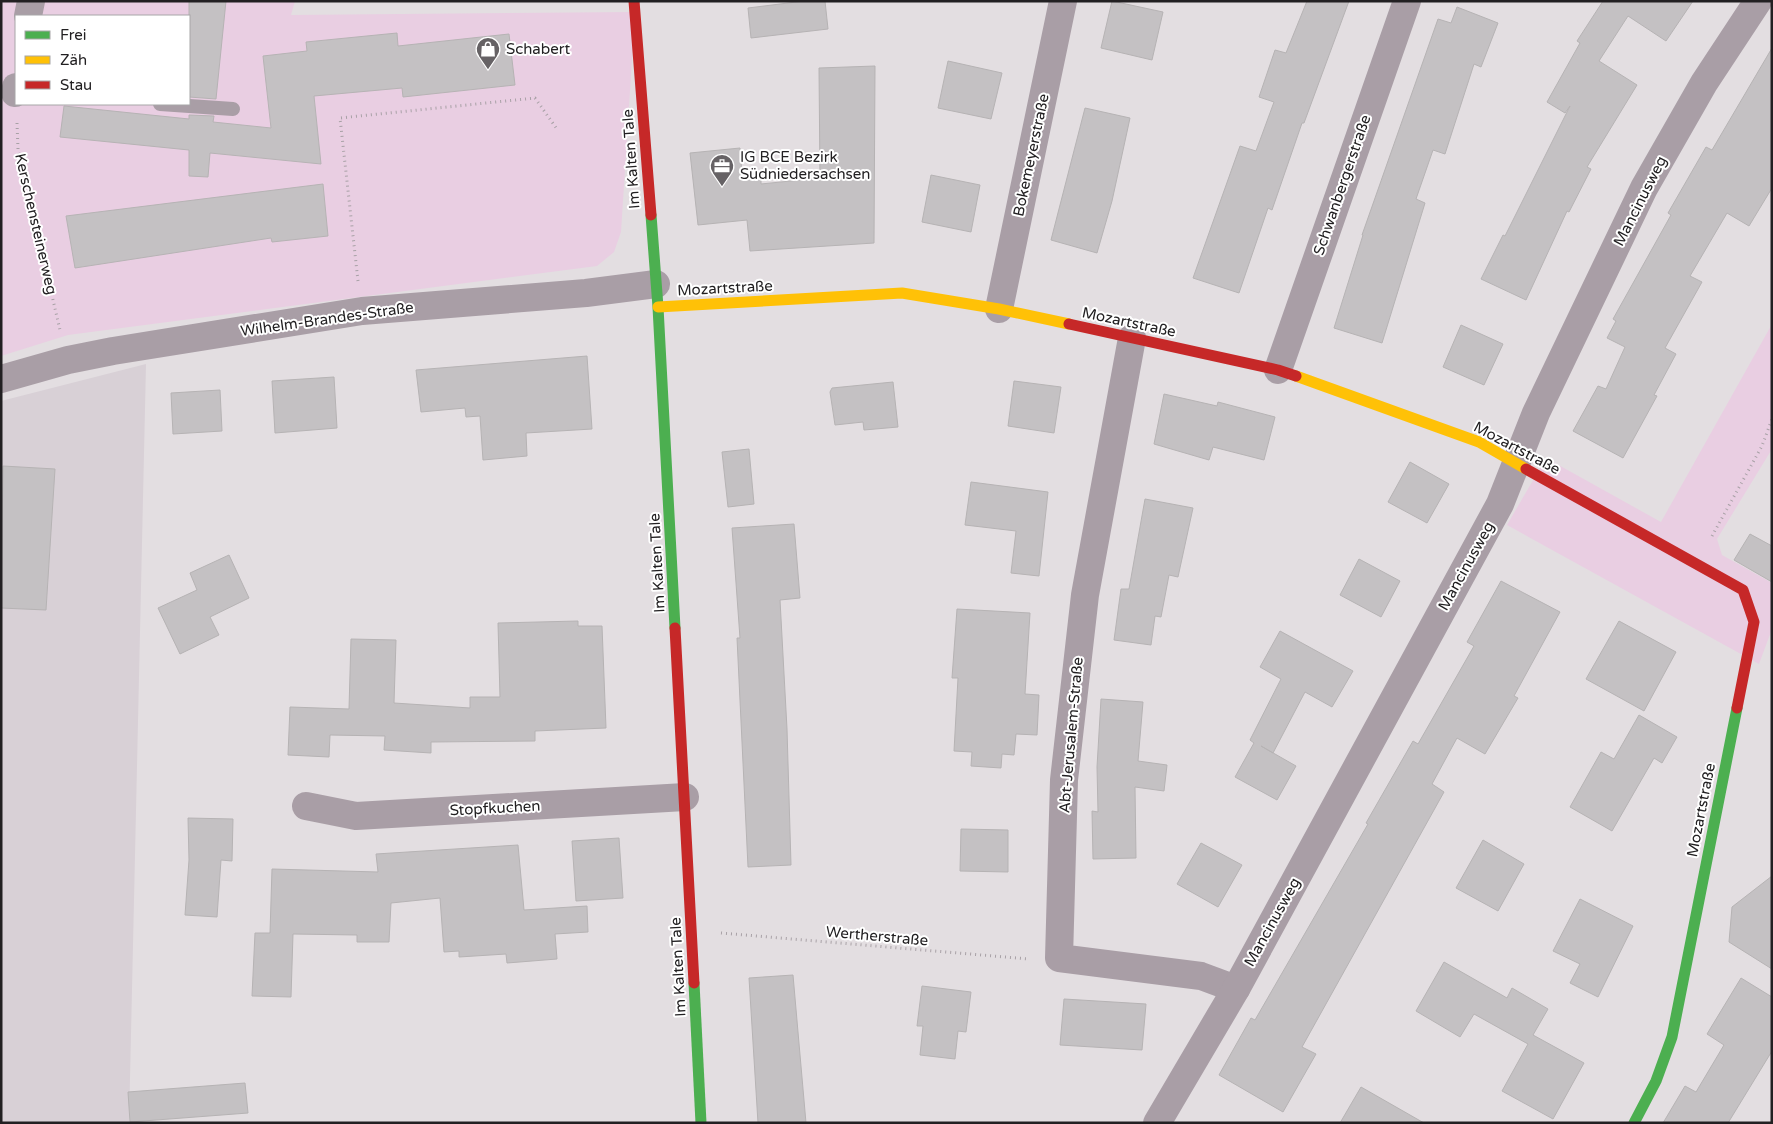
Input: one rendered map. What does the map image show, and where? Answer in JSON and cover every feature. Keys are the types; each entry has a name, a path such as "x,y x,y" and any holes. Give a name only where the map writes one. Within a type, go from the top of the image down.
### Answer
{"street":[{"path":"28,15 31,1"},
{"name":"Im Kalten Tale","path":"634,1 657,295 701,1123"},
{"name":"Bokemeyerstraße","path":"998,309 1063,1"},
{"name":"Schwanbergerstraße","path":"1278,370 1407,1"},
{"name":"Mancinusweg","path":"1157,1123 1236,989 1500,504 1536,413 1644,188 1704,82 1758,1"},
{"name":"Wilhelm-Brandes-Straße","path":"1,379 68,360 362,311 586,293 657,295"},
{"name":"Mozartstraße","path":"657,295 902,293 998,309 1278,370 1479,442 1518,462 1743,590 1754,622 1672,1037 1656,1081 1634,1123"},
{"name":"Abt-Jerusalem-Straße","path":"1060,958 1064,780 1069,731 1085,595 1132,338"},
{"name":"Stopfkuchen","path":"306,806 356,816 685,797"},
{"path":"1060,958 1201,976 1236,989"}],"lane":[{"path":"175,105 233,109"}],"path":[{"path":"358,277 340,118 535,98 557,129"},
{"name":"Kerschensteinerweg","path":"16,105 18,149 68,360"},
{"path":"1697,563 1762,446 1772,418"},
{"name":"Wertherstraße","path":"692,934 724,933 1015,959 1060,958"}],"shaded area":[{"path":"1,1 295,1 291,15 635,12 621,232 614,252 597,266 68,335 1,356"},
{"path":"1772,324 1772,449 1717,539 1722,555 1772,583 1772,629 1759,664 1507,525 1546,458 1661,522"},
{"path":"146,364 129,1123 1,1123 1,401"}],"building":[{"path":"189,1 226,1 216,99 190,97"},
{"path":"804,1 825,1 828,29 751,38 748,8"},
{"path":"1112,1 1163,12 1152,60 1101,48"},
{"path":"1307,1 1349,1 1304,123 1302,123 1272,210 1268,208 1239,293 1193,278 1240,146 1256,151 1274,102 1259,97 1275,50 1286,53"},
{"path":"1603,1 1693,1 1666,41 1628,16 1599,61 1637,85 1587,167 1591,169 1569,212 1567,211 1526,300 1481,279 1503,235 1505,236 1570,106 1565,113 1547,102 1580,43 1577,41"},
{"path":"1457,7 1498,23 1481,67 1474,64 1445,154 1433,150 1416,199 1425,203 1382,343 1334,328 1362,235 1438,19 1451,23"},
{"path":"397,33 398,46 509,34 515,85 403,97 402,88 314,96 321,164 210,153 208,177 189,176 189,150 60,137 64,106 189,119 189,115 214,116 213,122 271,128 263,56 307,51 306,42"},
{"path":"1772,48 1772,188 1749,226 1727,213 1690,276 1702,282 1665,348 1676,354 1654,395 1657,396 1623,458 1573,431 1598,386 1606,389 1625,347 1607,338 1616,321 1613,319 1671,215 1668,213 1706,147 1712,150"},
{"path":"948,61 1002,73 991,119 938,108"},
{"path":"875,66 874,243 750,251 747,220 698,225 690,153 740,148 742,174 761,173 761,184 820,178 819,68"},
{"path":"1085,108 1130,118 1112,201 1097,253 1051,240"},
{"path":"931,175 980,185 971,232 922,222"},
{"path":"323,184 328,236 272,242 271,238 75,268 66,216"},
{"path":"1461,325 1503,344 1484,385 1443,367"},
{"path":"587,356 592,429 526,433 527,456 483,460 480,416 466,417 465,408 421,412 416,370"},
{"path":"334,377 337,428 275,433 272,381"},
{"path":"1014,381 1061,387 1054,433 1008,426"},
{"path":"893,382 898,427 864,430 863,422 835,425 830,392 832,388"},
{"path":"220,390 222,431 173,434 171,393"},
{"path":"1164,394 1217,406 1218,402 1275,417 1264,460 1213,447 1209,460 1154,444"},
{"path":"749,449 754,504 728,507 722,452"},
{"path":"1410,462 1449,484 1427,523 1388,502"},
{"path":"3,466 55,469 46,610 1,608"},
{"path":"971,482 1048,492 1039,576 1011,573 1016,531 965,525"},
{"path":"1145,499 1193,508 1178,577 1169,575 1161,617 1155,616 1151,645 1114,640 1121,589 1129,589"},
{"path":"794,524 800,598 780,600 787,729 791,865 748,867 737,638 740,638 732,528"},
{"path":"1750,534 1772,546 1772,582 1734,560"},
{"path":"229,555 249,598 210,617 219,635 180,654 158,608 197,590 190,573"},
{"path":"1359,559 1400,581 1381,617 1340,595"},
{"path":"1501,581 1560,612 1514,696 1518,698 1485,754 1457,738 1432,784 1444,792 1302,1047 1316,1054 1283,1112 1219,1075 1251,1018 1255,1020 1368,824 1366,823 1413,741 1418,744 1474,646 1467,642"},
{"path":"957,609 1030,613 1025,694 1039,695 1037,735 1016,734 1014,755 1002,754 1001,768 971,766 972,752 954,751 958,678 952,678"},
{"path":"578,621 578,626 602,626 606,728 535,731 535,741 431,742 431,753 384,750 385,736 330,735 329,757 288,755 290,707 349,709 351,639 396,640 394,703 470,708 470,697 500,697 498,623"},
{"path":"1619,621 1676,652 1644,711 1586,679"},
{"path":"1280,631 1353,671 1332,707 1305,692 1273,753 1296,766 1277,800 1235,777 1254,743 1250,740 1281,679 1260,667"},
{"path":"1101,699 1143,702 1138,761 1167,765 1164,791 1135,787 1136,858 1093,859 1092,811 1098,812 1097,767"},
{"path":"1639,715 1677,737 1662,763 1654,758 1612,831 1570,807 1601,752 1614,759"},
{"path":"188,818 233,819 232,861 221,860 217,917 185,915 189,860"},
{"path":"961,829 1008,830 1008,872 960,871"},
{"path":"619,838 623,898 576,901 572,841"},
{"path":"1483,840 1524,864 1498,911 1456,888"},
{"path":"1201,843 1242,865 1218,907 1177,884"},
{"path":"518,845 524,910 587,906 588,932 555,934 557,959 507,963 506,954 459,957 459,951 444,952 440,898 391,903 389,942 357,942 357,935 293,934 291,997 252,996 255,933 270,933 272,869 378,872 376,854"},
{"path":"1772,876 1772,969 1729,942 1732,907"},
{"path":"1580,899 1633,926 1598,997 1570,983 1580,964 1553,951"},
{"path":"1444,962 1507,998 1512,988 1548,1009 1533,1035 1584,1063 1553,1119 1502,1091 1528,1044 1474,1014 1460,1037 1416,1011"},
{"path":"793,975 806,1123 758,1123 749,978"},
{"path":"1741,978 1772,997 1772,1051 1728,1123 1663,1123 1685,1086 1696,1092 1724,1045 1707,1034"},
{"path":"922,986 971,992 966,1032 958,1031 955,1059 920,1055 923,1026 917,1026"},
{"path":"1064,999 1146,1004 1142,1050 1060,1045"},
{"path":"245,1083 248,1113 130,1122 128,1092"},
{"path":"1361,1087 1424,1123 1340,1123"}],"traffic: fast":[{"path":"651,215 658,307 675,628"},
{"path":"1634,1123 1656,1081 1672,1037 1737,708"},
{"path":"694,983 701,1123"}],"traffic: slow":[{"path":"658,307 902,293 999,309 1069,324"},
{"path":"1296,376 1479,442 1526,469"}],"traffic: jam":[{"path":"634,1 651,215"},
{"path":"1069,324 1278,370 1296,376"},
{"path":"1526,469 1743,590 1754,622 1737,708"},
{"path":"675,628 694,983"}],"place":[{"name":"Schabert","path":"488,70"},
{"name":"IG BCE Bezirk Südniedersachsen","path":"722,187"}]}
